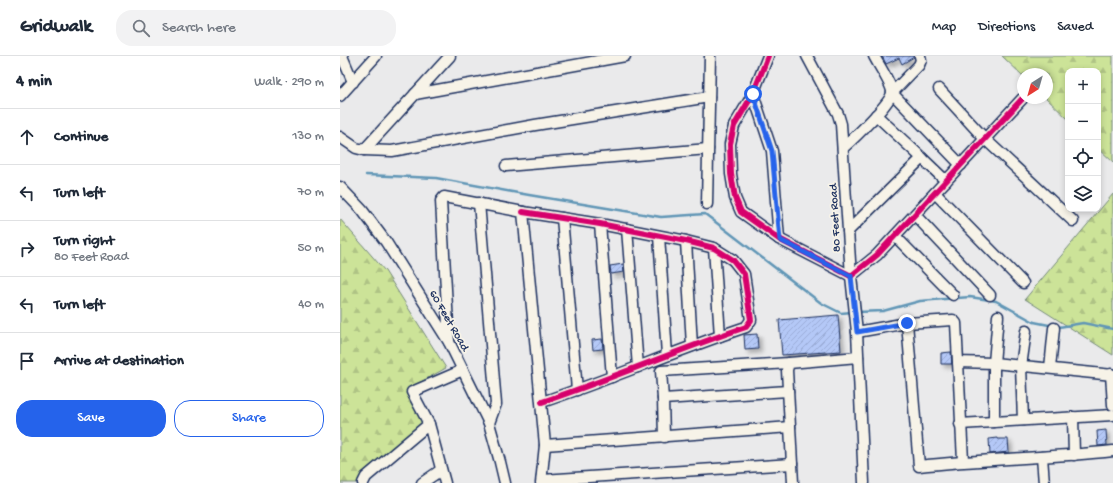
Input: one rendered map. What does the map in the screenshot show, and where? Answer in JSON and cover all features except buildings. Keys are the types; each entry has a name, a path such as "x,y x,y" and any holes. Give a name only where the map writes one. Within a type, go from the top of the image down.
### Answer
{"street":[{"path":"342,56 353,82"},
{"path":"340,96 376,56"},
{"path":"364,150 450,56"},
{"path":"415,94 625,56"},
{"path":"707,204 710,56"},
{"path":"768,56 753,94 734,126 730,144 731,174 735,198 741,212 780,240 851,276 877,255 1017,104"},
{"name":"80 Feet Road","path":"807,56 838,114 841,124 851,276 857,332 864,483"},
{"path":"874,56 891,87 892,93 961,165"},
{"path":"843,148 889,100 892,93 918,65 921,60 920,56"},
{"path":"939,89 985,139 1073,221"},
{"path":"753,94 772,151 780,240"},
{"path":"340,137 356,148 364,150 392,151 543,124 709,97"},
{"path":"876,115 946,181"},
{"path":"506,166 708,149"},
{"path":"848,231 922,158"},
{"name":"60 Feet Road","path":"340,187 362,210 386,242 449,342 489,423 505,483"},
{"path":"935,193 1023,283"},
{"path":"449,342 441,201 444,197 627,229 714,248 733,260 744,274 751,320 746,327 542,402"},
{"path":"479,203 496,404 489,423"},
{"path":"523,212 545,445 541,481 792,464"},
{"path":"914,215 990,295"},
{"path":"562,218 577,390"},
{"path":"600,224 612,377"},
{"path":"627,229 638,367"},
{"path":"659,236 667,355"},
{"path":"895,236 953,295"},
{"path":"686,241 692,346"},
{"path":"714,248 720,336"},
{"path":"994,422 994,363 998,316"},
{"path":"857,332 907,323 953,320 956,323 963,461"},
{"path":"907,323 919,466 963,461 1074,455 1113,451"},
{"path":"1050,368 1054,328"},
{"path":"1023,420 1021,366 1026,331"},
{"path":"664,437 661,371 858,357"},
{"path":"958,362 994,363 1112,374 1113,405"},
{"path":"789,363 787,370 793,483"},
{"path":"445,483 430,424 412,392 463,370"},
{"path":"663,399 788,391"},
{"path":"960,424 1113,415"},
{"path":"1073,417 1074,455"},
{"path":"363,483 366,477 430,424"},
{"path":"545,445 790,427"},
{"path":"1042,457 1044,483"},
{"path":"422,483 441,470"}],"green space":[{"path":"1002,56 1113,56 1113,162 1101,151 1101,68 1065,68 1065,116 1052,104 1053,68 1017,68 1017,70"},
{"path":"1113,194 1113,355 1025,299 1098,212 1101,212 1101,208"},
{"path":"340,219 385,271 446,368 406,390 424,424 360,483 340,483"}],"waterway":[{"path":"366,175 436,178 661,217 705,214 821,303 841,313 852,312"},
{"path":"857,312 883,311 920,301 970,297 996,301 1034,322 1059,327 1083,323 1113,329"}],"cycle path":[{"path":"768,56 753,94 734,126 730,144 731,174 735,198 741,212 779,239 851,276 877,255 1017,104"},
{"path":"523,212 600,224 714,248 733,260 744,274 751,320 746,327 542,402"}],"route":[{"path":"753,94 772,151 780,240 851,276 857,332 907,323"}]}
